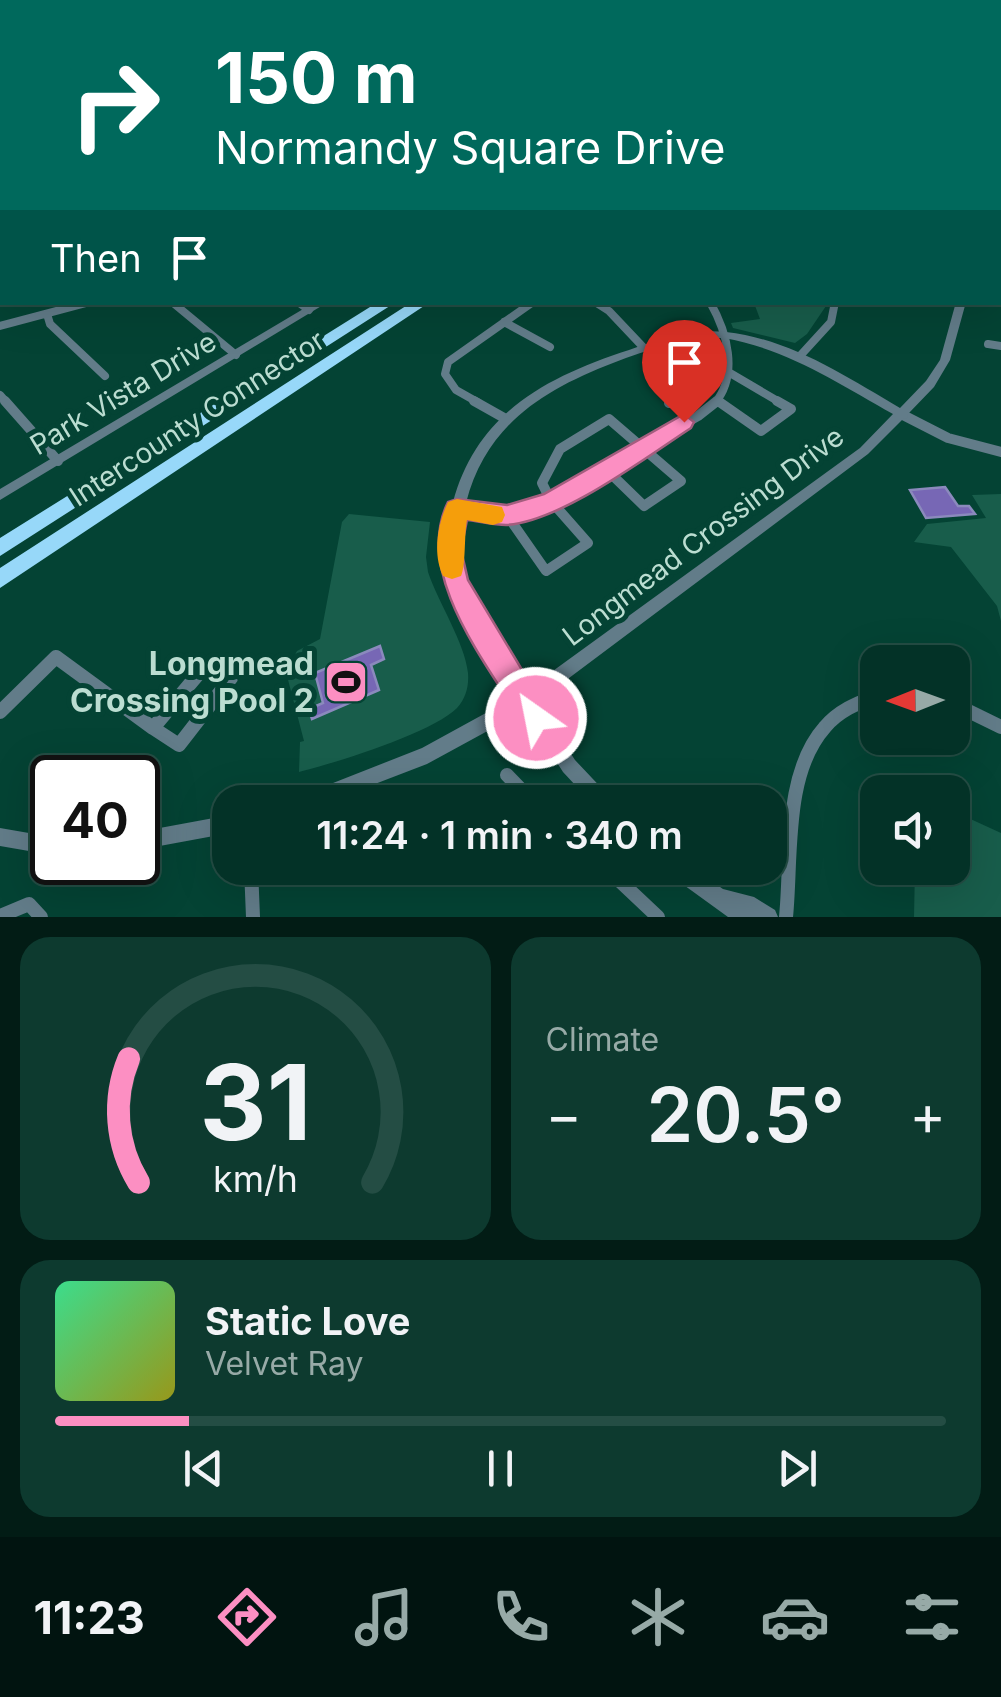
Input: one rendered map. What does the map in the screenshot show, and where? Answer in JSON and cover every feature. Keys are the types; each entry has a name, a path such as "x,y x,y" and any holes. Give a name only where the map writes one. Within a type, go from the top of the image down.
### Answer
{"highway":[{"name":"Intercounty Connector","path":"0,548 384,305"},
{"name":"Intercounty Connector","path":"0,579 418,305"}],"street":[{"path":"0,326 79,305"},
{"path":"176,305 236,355"},
{"path":"302,305 310,310"},
{"name":"Park Vista Drive","path":"0,495 319,305"},
{"path":"506,419 456,390 445,374 448,362 529,305"},
{"path":"600,305 644,348"},
{"path":"457,509 507,515 551,501 608,471 716,400 730,372 711,305"},
{"path":"798,357 831,322 834,305"},
{"name":"Longmead Crossing Drive","path":"351,785 427,756 525,701 812,490 903,415 945,360 959,305"},
{"path":"47,314 50,324 105,376"},
{"path":"504,322 550,347"},
{"path":"587,785 569,766 525,701 455,584 449,550 472,460 506,419 567,379 644,348 694,336 721,335 764,343 798,357 948,438 1001,452"},
{"path":"988,344 1001,346"},
{"path":"669,403 710,378 730,372 791,408 761,431 716,400"},
{"path":"0,395 58,461"},
{"path":"507,515 546,571 588,543 551,501 542,483 560,449 609,419 681,481 644,506 608,471"},
{"path":"0,712 56,657 153,728 179,745 231,678 205,666 153,728"},
{"path":"786,917 798,791 810,748 823,726 843,706 860,700"},
{"path":"970,712 1001,727"},
{"path":"507,775 517,785"},
{"path":"160,837 212,827"},
{"path":"0,837 30,842"},
{"path":"252,885 252,917"},
{"path":"624,885 658,917"},
{"path":"701,885 744,917"},
{"path":"720,899 747,904 768,917"},
{"path":"0,916 29,904 41,917"}],"green space":[{"path":"755,305 826,306 807,334 795,343 733,328 731,323 760,319"},
{"path":"1001,494 1001,621 997,606 951,547 914,542 927,524 986,518 972,495"},
{"path":"349,514 430,522 428,572 462,649 467,687 463,700 445,718 406,737 299,772 300,742 304,741 286,672 297,651 320,639 342,522"},
{"path":"970,819 1001,833 1001,917 914,917 915,885 970,885"}],"shaded area":[{"path":"945,487 958,506 969,506 975,514 926,518 910,490"},
{"name":"Longmead Crossing Pool 2","path":"380,646 384,659 371,665 379,690 312,719 309,709 323,703 315,673"}],"slow traffic":[{"path":"452,568 449,550 457,509 493,515"}],"place":[{"name":"Longmead Crossing Pool 2","path":"346,682"}],"route":[{"path":"536,718 455,584 449,550 457,509 507,515 551,501 608,471 684,422"}]}
